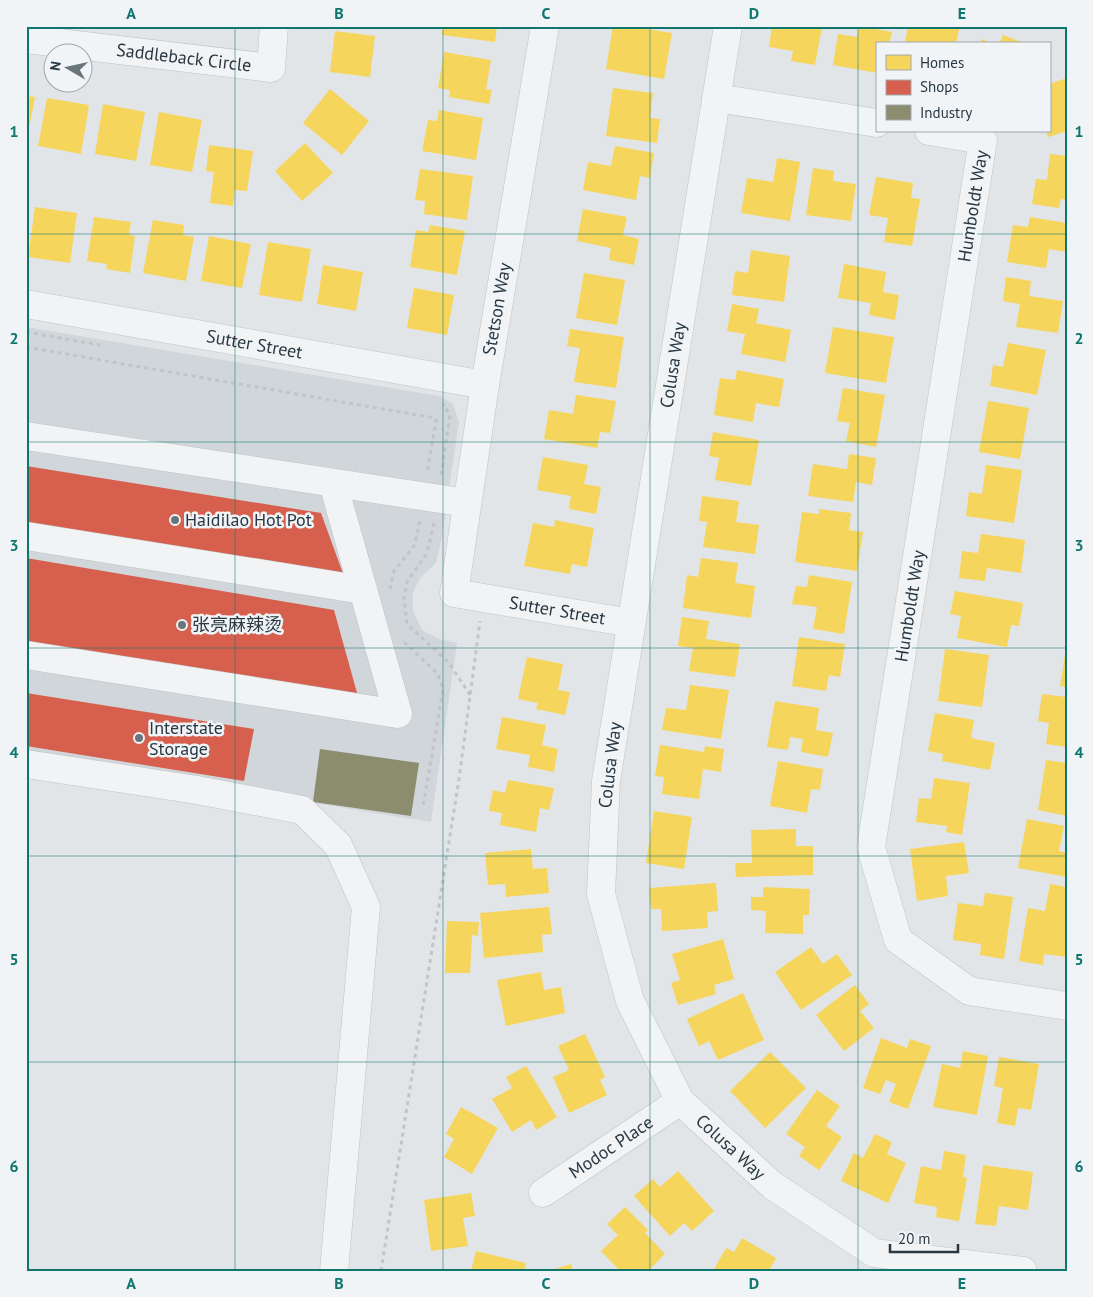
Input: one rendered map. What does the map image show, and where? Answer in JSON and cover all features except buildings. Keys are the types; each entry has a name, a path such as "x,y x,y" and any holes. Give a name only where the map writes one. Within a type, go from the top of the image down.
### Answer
{"street":[{"name":"Saddleback Circle","path":"26,39 271,68 274,26"},
{"name":"Stetson Way","path":"454,593 484,384 545,26"},
{"name":"Colusa Way","path":"728,26 606,782 601,894 630,1001 680,1101 772,1185 874,1253 1023,1271"},
{"path":"716,98 876,123"},
{"name":"Humboldt Way","path":"935,132 983,140 871,847 898,940 969,991 1067,1006"},
{"name":"Sutter Street","path":"26,304 484,384"},
{"path":"26,436 467,503"},
{"path":"26,655 398,714 333,483"},
{"path":"26,536 363,590"},
{"name":"Sutter Street","path":"454,593 631,623"},
{"path":"26,764 197,790 302,810 338,845 366,907 334,1271"},
{"name":"Modoc Place","path":"543,1193 680,1101"}],"path":[{"path":"26,332 104,345"},
{"path":"437,402 444,404 450,415 432,540 426,554 407,582 404,598 407,624 449,663 470,695"},
{"path":"382,1271 459,779 483,598"}],"shaded area":[{"path":"26,327 439,396 453,404 459,422 442,537 436,563 421,577 413,592 413,611 422,630 439,639 457,643 431,822 26,756"}],"place":[{"name":"Haidilao Hot Pot","path":"175,520"},
{"name":"张亮麻辣烫","path":"182,625"},
{"name":"Interstate Storage","path":"139,738"}]}
